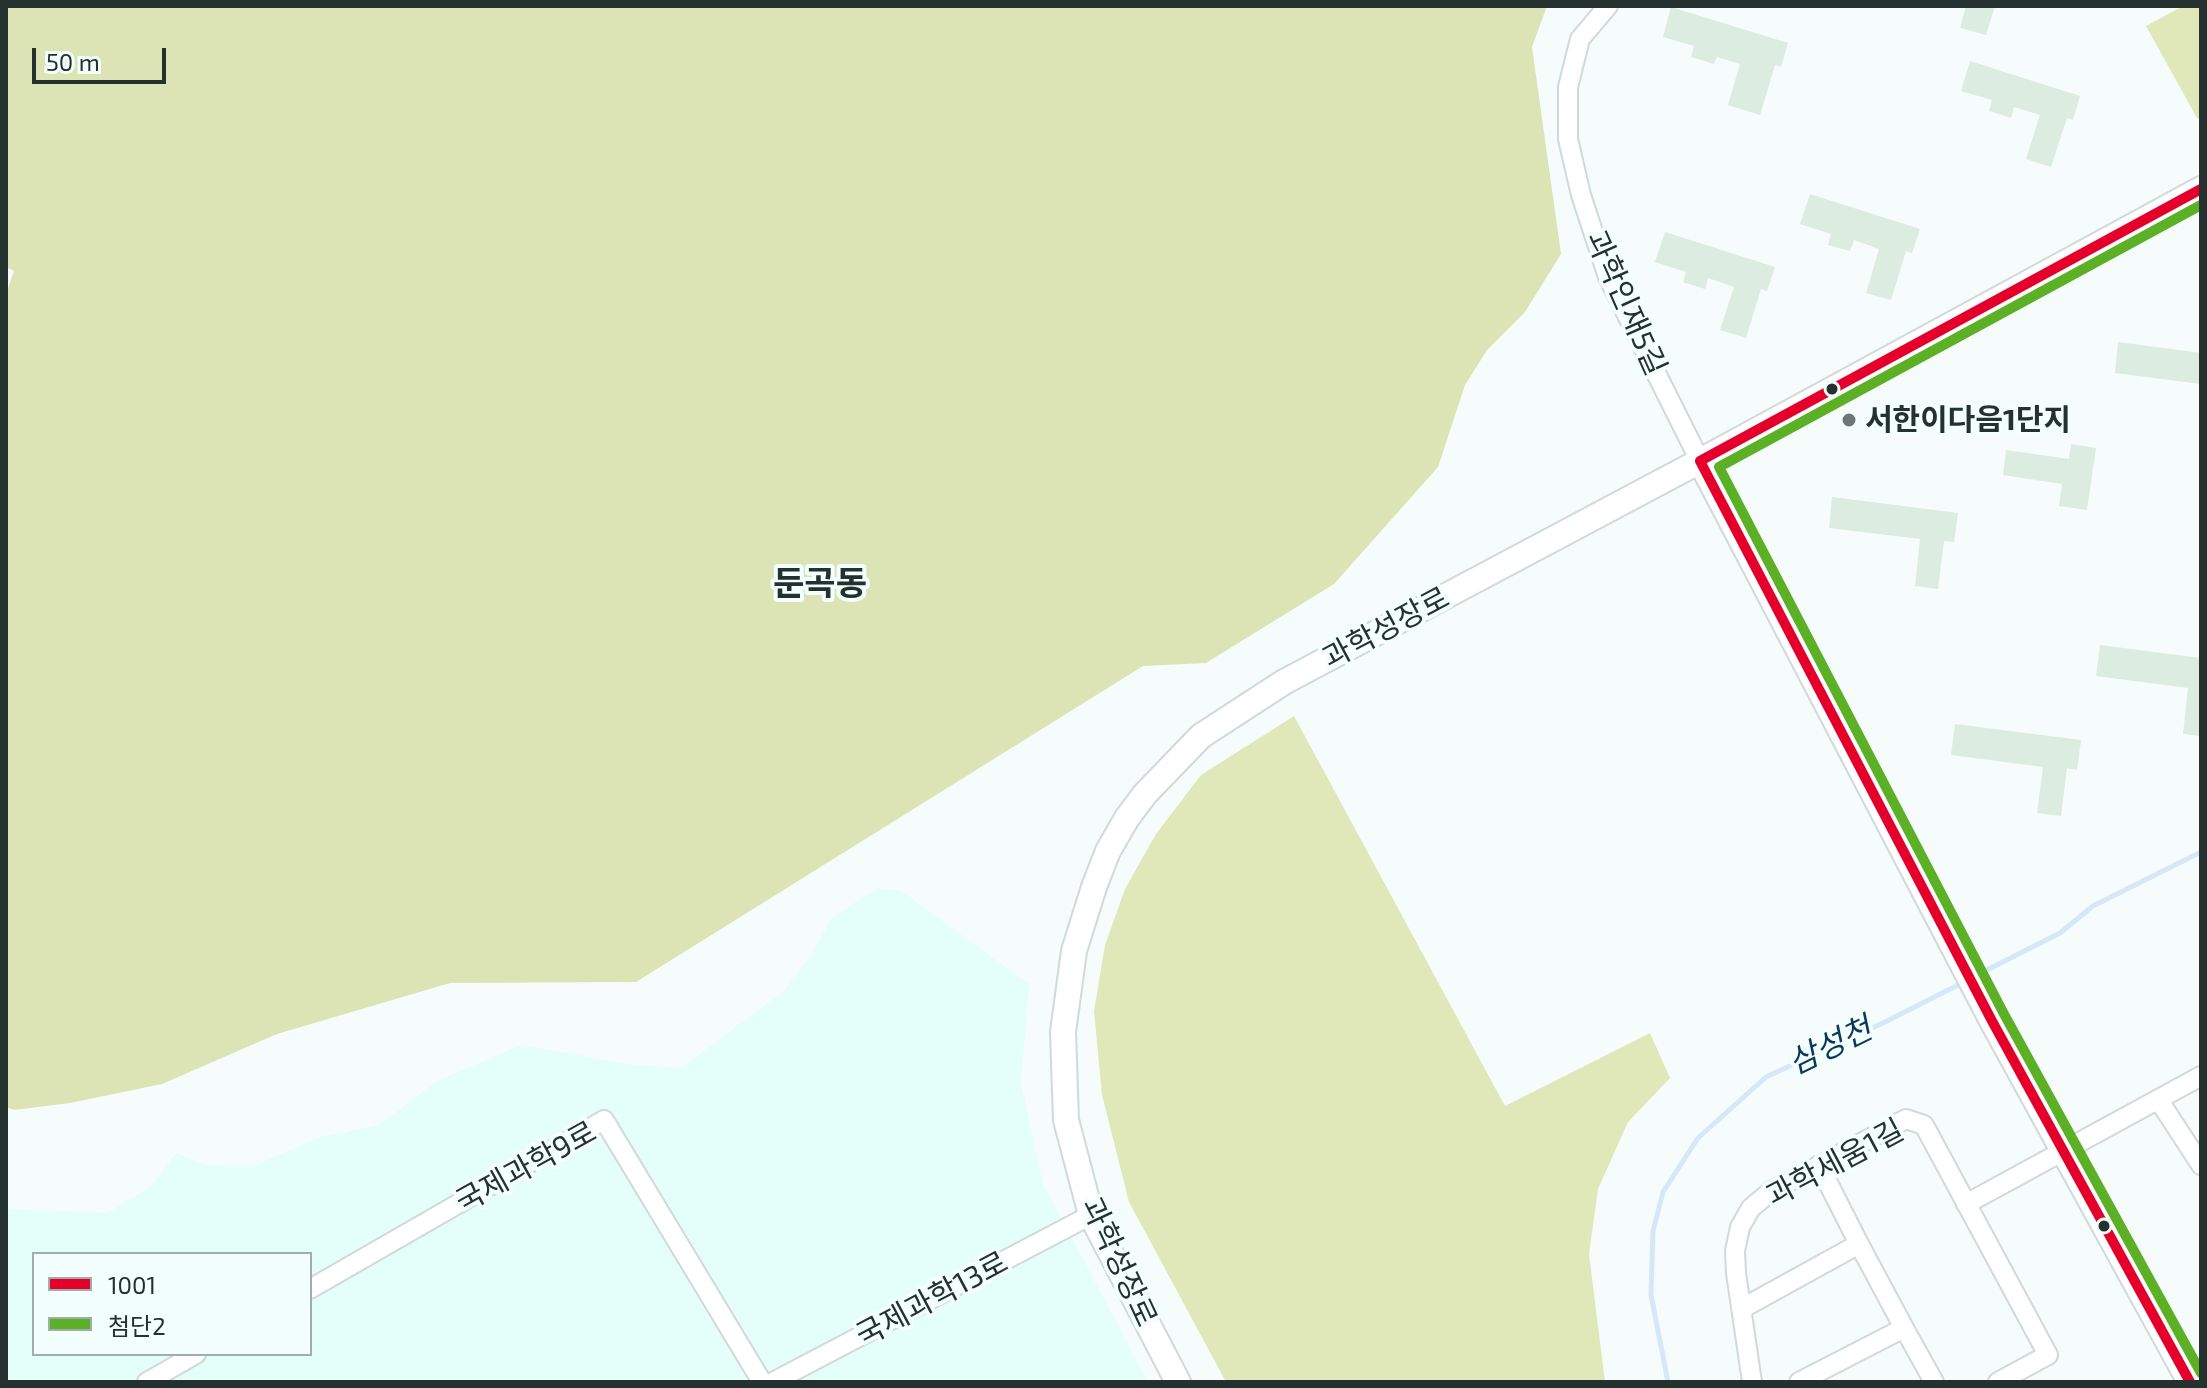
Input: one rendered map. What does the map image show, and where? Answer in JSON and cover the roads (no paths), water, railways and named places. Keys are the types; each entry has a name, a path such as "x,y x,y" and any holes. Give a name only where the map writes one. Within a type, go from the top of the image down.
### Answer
{"street":[{"name":"과학인재5길","path":"1608,6 1580,39 1568,87 1568,139 1581,195 1608,277 1700,461"},
{"name":"과학성장로","path":"1178,1382 1091,1215 1066,1120 1063,1032 1074,951 1108,851 1145,794 1201,736 1284,682 2201,189"},
{"path":"1700,461 1992,1021 2190,1382"},
{"path":"1966,1204 2201,1076"},
{"path":"2158,1099 2201,1165"},
{"name":"과학세움1길","path":"1752,1382 1735,1251 1740,1227 1751,1208 1770,1192 1906,1119 1924,1125 2048,1355 1998,1382"},
{"name":"국제과학9로","path":"312,1288 604,1120 762,1382"},
{"path":"1819,1165 1934,1382"},
{"name":"국제과학13로","path":"773,1382 1091,1215"},
{"path":"1741,1309 1859,1244"},
{"path":"1799,1382 1904,1328"},
{"path":"147,1382 192,1356"}],"waterway":[{"name":"삼성천","path":"1975,976 2060,933 2093,906 2201,852"},
{"name":"삼성천","path":"1668,1382 1651,1295 1653,1231 1663,1192 1698,1138 1766,1077 1962,983"}],"place":[{"name":"서한이다음1단지","path":"1849,420"}],"district":[{"name":"둔곡동","path":"820,584"}]}
